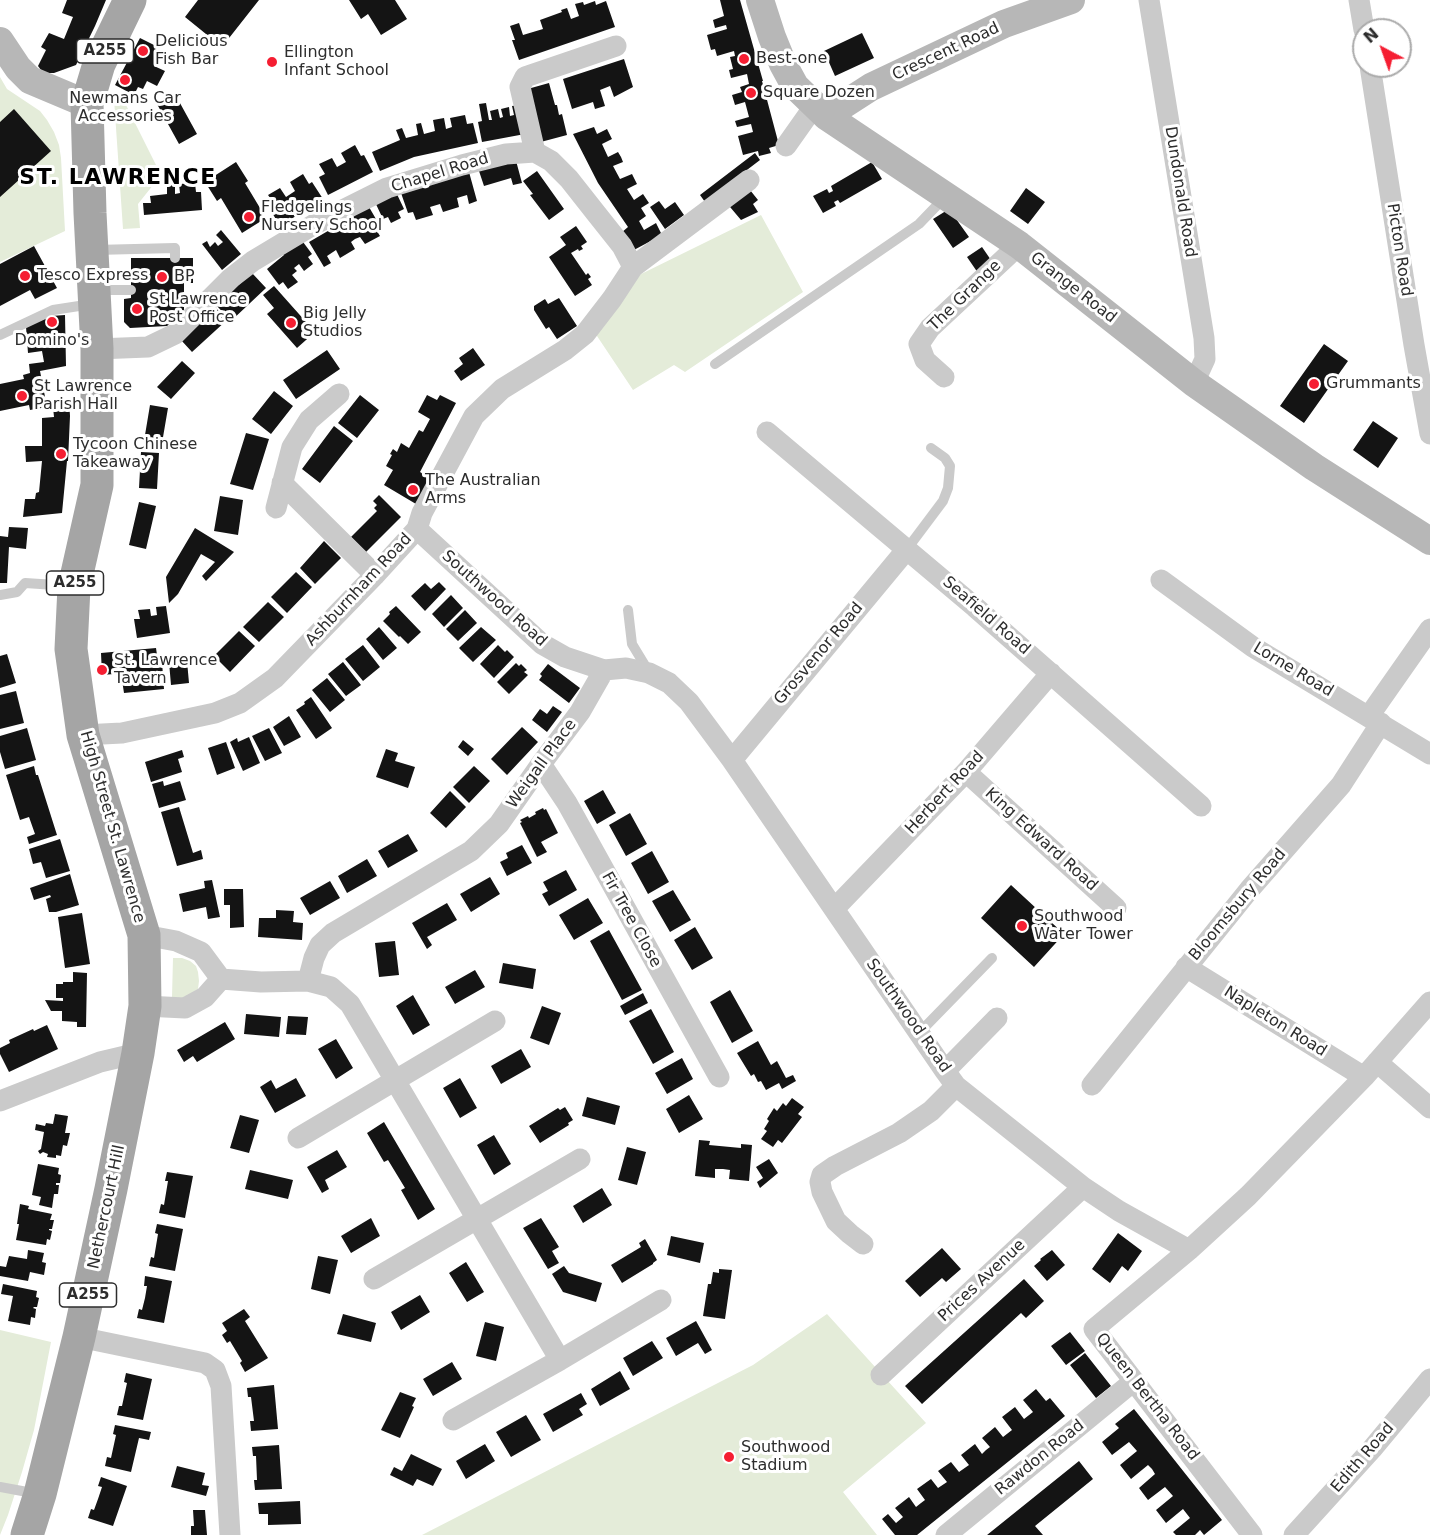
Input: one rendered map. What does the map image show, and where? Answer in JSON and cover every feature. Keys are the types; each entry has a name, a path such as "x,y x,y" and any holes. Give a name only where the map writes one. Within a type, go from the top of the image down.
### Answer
{"main road":[{"name":"High Street St. Lawrence","path":"130,0 99,64 87,104 97,350 97,485 74,587 71,649 83,735 144,935 145,1006 138,1053"},
{"name":"Nethercourt Hill","path":"27,1535 40,1494 79,1336 138,1053"}],"street":[{"name":"Grange Road","path":"760,0 783,64 795,86 820,111 1019,245 1194,383 1314,467 1430,541"},
{"name":"Crescent Road","path":"820,111 1004,24 1071,0"},
{"name":"Dundonald Road","path":"1149,0 1204,338 1205,358 1194,383"},
{"path":"1359,0 1362,18"},
{"path":"0,41 30,81 87,104"},
{"path":"616,46 525,77 520,87 535,152 551,161 569,179 622,246 633,267"},
{"name":"Picton Road","path":"1372,78 1430,434"},
{"path":"786,146 820,111"},
{"name":"Chapel Road","path":"97,350 148,347 175,334 231,278 253,261 313,225 387,188 507,154 535,152"},
{"name":"Ashburnham Road","path":"83,735 122,733 215,713 240,703 275,678 375,575 417,528 422,513 474,416 502,389 565,350 585,334 633,267 749,180"},
{"name":"The Grange","path":"944,377 925,360 919,344 930,328 1019,245"},
{"path":"276,508 292,447 309,420 339,394"},
{"name":"Seafield Road","path":"766,432 907,549 1201,806"},
{"path":"282,483 375,575"},
{"name":"Southwood Road","path":"417,528 542,644 565,657 604,670 626,668 649,673 669,682 689,702 732,760 951,1079 1083,1187 1119,1211 1190,1250"},
{"name":"Grosvenor Road","path":"732,760 907,549"},
{"name":"Lorne Road","path":"1161,580 1253,647 1430,754"},
{"name":"Bloomsbury Road","path":"1092,1085 1249,890 1341,785 1375,720 1430,629"},
{"name":"Weigall Place","path":"308,981 320,945 333,933 471,851 499,824 540,764 580,712 604,670"},
{"name":"Herbert Road","path":"834,909 966,772 1051,673"},
{"name":"Fir Tree Close","path":"540,764 567,803 719,1077"},
{"name":"King Edward Road","path":"966,772 1116,908"},
{"path":"144,935 176,941 201,952 220,979"},
{"name":"Napleton Road","path":"1186,967 1371,1070 1430,1108"},
{"path":"220,979 261,982 308,981 331,987 351,1004 560,1360"},
{"path":"145,1006 185,1008 205,997 220,979"},
{"path":"1190,1250 1248,1196 1371,1070 1430,1002"},
{"path":"820,1182 822,1175 835,1166 899,1133 931,1111 951,1079 997,1018"},
{"path":"298,1138 495,1021"},
{"path":"0,1101 100,1062 138,1053"},
{"path":"374,1279 580,1159"},
{"path":"809,1162 836,1221 863,1244"},
{"name":"Prices Avenue","path":"881,1375 1083,1187"},
{"name":"Queen Bertha Road","path":"1190,1250 1094,1329 1245,1532"},
{"path":"453,1420 661,1300"},
{"path":"79,1336 205,1363 215,1370 221,1386 230,1535"},
{"name":"Edith Road","path":"1294,1535 1372,1449 1430,1379"},
{"name":"Rawdon Road","path":"946,1535 1134,1381"}],"lane":[{"path":"715,364 919,224 945,197"},
{"path":"92,250 175,248 175,258"},
{"path":"0,335 53,310 95,297 131,290"},
{"path":"907,549 943,501 948,488 950,466 945,458 931,448"},
{"path":"0,595 16,592 25,583 74,587"},
{"path":"628,610 632,645 649,673"},
{"path":"919,1033 992,958"},
{"path":"0,1486 40,1494"}],"green space":[{"path":"0,77 7,89 40,111 54,132 61,158 65,231 0,262"},
{"path":"120,97 161,175 138,204 140,228 123,229 114,99"},
{"path":"761,215 803,292 685,372 674,365 633,390 595,333 635,277"},
{"path":"173,958 190,961 196,966 198,972 198,989 182,999 172,997"},
{"name":"Southwood Stadium","path":"827,1314 926,1423 843,1492 877,1535 422,1535 753,1365"},
{"path":"0,1330 51,1342 34,1430 0,1535"}],"building":[{"path":"67,0 106,0 76,65 54,73 47,73 38,66 46,50 41,47 49,33 64,39 73,17 62,13"},
{"path":"198,0 259,0 222,47 185,17"},
{"path":"349,0 395,0 407,19 381,35 368,14 361,19"},
{"path":"720,0 740,0 779,145 769,148 771,153 759,156 758,151 743,155 738,136 753,132 751,124 737,127 735,121 749,117 745,102 735,105 732,95 742,92 740,87 749,84 747,74 731,78 729,70 733,69 730,57 735,56 734,51 717,56 715,49 711,50 707,35 727,29 726,25 715,28 713,20 724,16"},
{"path":"595,1 596,5 606,1 615,27 519,60 510,26 519,23 523,35 543,29 540,20 562,12 561,10 567,8 571,19 579,16 575,4 583,2 584,5"},
{"path":"862,33 874,58 835,76 824,51"},
{"path":"140,38 158,47 154,55 159,57 154,66 165,71 157,86 147,81 143,89 138,87 134,95 115,85"},
{"path":"624,59 633,87 614,97 610,86 600,90 605,106 595,109 593,102 572,109 563,79"},
{"path":"549,83 559,115 562,114 567,135 537,143 524,90"},
{"path":"175,94 197,134 179,144 157,104"},
{"path":"486,103 489,120 492,120 490,111 498,109 500,118 503,117 501,109 509,107 510,116 514,115 512,106 519,105 525,134 482,142 478,122 482,121 479,104"},
{"path":"14,109 51,151 0,197 0,122"},
{"path":"465,115 467,124 473,123 478,143 414,157 380,171 372,152 400,140 396,130 402,128 406,138 418,135 416,124 421,123 424,134 435,131 433,120 444,118 446,129 452,127 450,118"},
{"path":"594,127 597,134 607,129 612,139 602,144 608,157 618,152 621,157 623,162 613,166 620,179 632,174 637,184 627,189 634,200 643,194 649,203 641,208 646,216 639,221 644,230 656,223 662,235 632,251 621,233 628,227 598,183 573,134"},
{"path":"355,145 361,156 364,155 373,172 328,195 319,177 325,174 319,164 332,158 337,167 346,162 341,153"},
{"path":"755,153 760,160 705,202 700,195"},
{"path":"515,157 522,183 513,185 511,178 484,186 478,168"},
{"path":"236,162 248,181 245,183 266,218 242,233 221,198 217,201 205,182"},
{"path":"872,162 882,179 840,203 838,200 834,202 836,206 823,213 813,196 827,189 829,193 833,191 831,186"},
{"path":"537,171 564,209 549,220 530,195 533,194 523,181"},
{"path":"469,172 477,201 469,204 467,195 457,198 459,207 443,212 440,204 430,207 433,215 416,220 413,212 408,213 401,193"},
{"path":"303,174 309,184 312,182 323,199 280,226 269,208 275,205 268,195 280,188 286,197 295,191 290,182"},
{"path":"195,183 196,192 201,192 202,210 144,215 143,203 151,203 150,196 167,194 167,185 175,185 175,194 180,193 179,184"},
{"path":"746,185 758,200 753,204 758,212 741,220 725,201"},
{"path":"1026,188 1045,202 1028,224 1010,211"},
{"path":"395,190 404,209 398,212 401,218 391,223 388,217 383,219 374,200"},
{"path":"659,201 665,209 675,202 684,215 665,229 650,207"},
{"path":"369,207 380,226 375,228 380,236 365,244 360,237 355,239 351,242 355,249 340,258 336,250 327,256 331,263 324,267 309,242"},
{"path":"949,209 969,237 953,248 933,219"},
{"path":"576,226 587,242 581,246 583,249 571,253 586,275 588,273 591,277 588,279 592,285 575,296 549,257 566,245 560,237"},
{"path":"221,230 241,254 222,270 202,244 207,241 210,247 215,242 218,246 223,242 216,235"},
{"path":"300,238 312,254 308,257 313,264 304,271 299,264 294,268 297,271 292,275 298,282 288,289 283,282 279,285 267,269 284,255 281,252"},
{"name":"Tesco Express","path":"34,246 57,288 35,299 30,290 0,306 0,264"},
{"path":"982,247 993,263 978,273 967,257"},
{"path":"131,258 193,258 193,283 184,283 184,313 167,326 130,328 124,322 124,299 131,298"},
{"path":"252,273 266,288 231,321 216,305"},
{"name":"Big Jelly Studios","path":"274,286 315,332 297,348 267,314 274,308 263,295"},
{"path":"559,298 577,326 557,339 549,327 546,329 534,310 534,306 545,299 548,304"},
{"path":"215,307 227,320 192,352 181,340"},
{"path":"65,315 66,366 40,371 47,407 30,410 29,405 0,411 0,384 24,379 23,375 30,373 29,364 44,362 42,351 28,353 26,327 51,316"},
{"name":"Grummants","path":"1324,344 1348,361 1304,423 1280,406"},
{"path":"473,348 485,365 461,381 454,371 463,364 459,358"},
{"path":"327,350 340,369 296,399 283,380"},
{"path":"182,361 195,373 171,399 157,387"},
{"path":"274,391 293,406 271,434 252,419"},
{"path":"360,395 379,410 357,438 338,423"},
{"path":"427,395 437,400 440,395 456,403 420,472 431,479 416,504 384,485 393,470 386,466 393,449 397,452 401,443 409,448 419,430 423,432 430,419 418,412"},
{"path":"59,400 69,400 70,416 62,513 23,517 25,499 35,499 36,493 39,492 42,461 26,462 25,446 42,446 42,418 54,417 53,407 60,407"},
{"path":"150,405 168,408 162,443 144,441"},
{"path":"1373,421 1398,438 1378,468 1353,450"},
{"path":"334,426 353,441 320,483 302,469"},
{"path":"246,433 269,439 253,490 230,484"},
{"path":"141,452 159,453 157,489 139,488"},
{"path":"379,495 401,517 366,552 351,537 377,511 374,508 377,505 373,501"},
{"path":"220,496 243,500 238,535 214,531"},
{"path":"139,502 156,506 146,549 129,545"},
{"path":"9,527 28,528 26,549 9,547 7,583 0,583 0,536 8,537"},
{"path":"195,528 234,552 206,581 202,576 215,562 201,554 178,594 169,603 166,577"},
{"path":"324,541 341,558 315,584 300,568"},
{"path":"296,572 312,587 287,613 271,597"},
{"path":"439,582 446,589 425,611 411,596 425,583 431,589"},
{"path":"451,595 463,608 444,627 432,614"},
{"path":"268,602 284,617 259,642 243,627"},
{"path":"166,606 170,633 137,638 134,619 140,619 138,610 150,609 151,616 157,615 156,607"},
{"path":"396,606 421,632 408,644 383,621"},
{"path":"465,610 477,623 458,641 446,629"},
{"path":"379,627 397,648 383,660 366,639"},
{"path":"481,627 496,640 473,662 459,648"},
{"path":"239,631 255,646 230,672 214,656"},
{"path":"363,645 380,667 363,681 345,659"},
{"path":"498,645 514,657 494,678 480,664"},
{"path":"156,648 158,662 162,662 164,689 124,693 122,680 114,674 102,675 101,653"},
{"path":"7,654 16,683 0,688 0,656"},
{"path":"187,661 189,683 171,685 169,662"},
{"path":"343,662 361,685 346,696 328,674"},
{"path":"516,663 519,666 521,664 527,670 524,672 528,675 509,694 497,682"},
{"path":"548,664 580,688 569,703 539,680 542,676 540,674"},
{"path":"327,678 345,700 330,712 312,690"},
{"path":"16,691 24,723 0,729 0,695"},
{"path":"311,697 332,728 316,739 296,710"},
{"path":"553,706 562,712 547,732 532,720 540,709 547,714"},
{"path":"289,716 301,737 284,746 273,727"},
{"path":"522,727 538,742 507,775 491,759"},
{"path":"27,728 36,760 5,769 0,752 0,736"},
{"path":"269,728 282,753 265,761 252,736"},
{"path":"249,737 260,763 243,771 230,742 237,738 238,742"},
{"path":"463,740 474,749 468,756 458,747"},
{"path":"226,742 235,768 217,775 208,748"},
{"path":"386,749 398,753 395,761 415,767 408,788 376,777"},
{"path":"182,750 184,757 178,759 182,772 151,782 145,762"},
{"path":"34,766 57,835 29,844 27,837 35,834 29,817 20,820 6,775"},
{"path":"474,766 490,781 469,803 453,787"},
{"path":"163,781 164,786 180,781 186,800 159,808 152,784"},
{"path":"603,790 616,813 597,824 584,801"},
{"path":"450,791 466,807 446,828 430,813"},
{"path":"179,807 193,853 201,850 203,859 177,866 161,812"},
{"path":"543,808 546,809 558,833 541,842 547,852 537,857 520,820 528,816 529,818"},
{"path":"630,813 647,844 626,856 609,825"},
{"path":"408,834 418,851 388,868 378,851"},
{"path":"60,839 70,871 46,878 41,862 33,864 29,849"},
{"path":"522,845 532,863 507,876 500,862 508,858 506,853"},
{"path":"652,851 669,882 648,894 631,863"},
{"path":"367,859 377,876 347,893 338,876"},
{"path":"566,870 577,890 549,906 542,894 548,891 543,882"},
{"path":"70,874 79,905 49,912 46,899 51,897 50,895 34,900 30,888"},
{"path":"490,877 500,894 471,912 460,894"},
{"path":"212,880 220,917 208,919 206,907 183,912 179,894 205,888 204,881"},
{"path":"330,881 340,898 310,915 300,898"},
{"name":"Southwood Water Tower","path":"1011,885 1064,934 1034,967 981,918"},
{"path":"224,889 243,889 244,927 230,928 230,905 224,905"},
{"path":"673,890 691,920 670,932 652,901"},
{"path":"588,898 603,923 574,940 559,915"},
{"path":"447,903 457,920 427,937 432,945 427,949 412,923"},
{"path":"276,910 294,911 293,922 303,923 302,940 258,937 259,918 276,918"},
{"path":"82,913 90,964 65,968 58,917"},
{"path":"695,927 713,958 692,970 674,940"},
{"path":"609,930 642,990 622,1000 590,941"},
{"path":"395,941 399,975 379,977 375,943"},
{"path":"503,963 536,969 533,989 499,983"},
{"path":"475,970 485,987 455,1004 445,987"},
{"path":"73,972 87,973 86,1027 77,1027 77,1022 62,1021 62,1011 51,1011 45,1000 63,1001 63,998 56,998 56,984 73,982"},
{"path":"730,990 753,1031 732,1043 710,1002"},
{"path":"643,993 648,1003 625,1015 620,1006"},
{"path":"413,995 430,1025 413,1035 396,1006"},
{"path":"542,1006 561,1013 549,1045 530,1038"},
{"path":"651,1009 674,1052 653,1064 629,1021"},
{"path":"246,1014 281,1017 279,1037 244,1034"},
{"path":"288,1016 308,1017 306,1035 286,1034"},
{"path":"225,1022 235,1039 197,1062 193,1056 184,1062 177,1050"},
{"path":"47,1025 58,1049 9,1072 0,1054 0,1048 10,1043 9,1040"},
{"path":"336,1039 353,1068 336,1079 318,1049"},
{"path":"758,1041 771,1065 777,1061 786,1078 793,1075 796,1081 782,1089 779,1083 766,1090 754,1074 751,1076 737,1053"},
{"path":"521,1049 531,1067 501,1084 491,1066"},
{"path":"682,1058 693,1079 667,1094 655,1073"},
{"path":"296,1078 306,1096 275,1113 260,1087 271,1080 276,1089"},
{"path":"460,1078 477,1108 460,1118 443,1088"},
{"path":"689,1095 703,1119 679,1133 666,1109"},
{"path":"587,1097 620,1106 615,1125 582,1116"},
{"path":"792,1098 804,1107 798,1114 802,1117 782,1143 778,1140 773,1147 761,1139 767,1131 764,1129 769,1121 767,1119 774,1108 777,1111 783,1103 786,1106"},
{"path":"565,1107 573,1120 568,1123 569,1125 540,1143 529,1126 558,1108 560,1110"},
{"path":"55,1114 68,1116 65,1133 70,1133 67,1146 63,1145 61,1156 56,1155 56,1158 47,1157 48,1154 43,1152 40,1154 38,1151 41,1149 44,1132 35,1130 36,1124 45,1126 46,1123 53,1124"},
{"path":"240,1115 259,1120 249,1153 230,1148"},
{"path":"384,1122 435,1209 418,1220 401,1190 405,1188 388,1160 384,1162 367,1133"},
{"path":"494,1135 511,1164 494,1175 477,1145"},
{"path":"699,1140 710,1141 709,1145 741,1148 741,1144 752,1145 749,1181 729,1179 730,1170 723,1169 715,1169 715,1178 695,1176"},
{"path":"627,1147 646,1152 637,1185 618,1180"},
{"path":"337,1150 347,1167 325,1180 329,1189 322,1193 307,1167"},
{"path":"769,1159 778,1173 760,1188 757,1182 763,1178 756,1167"},
{"path":"38,1164 59,1168 60,1183 56,1183 59,1185 58,1194 54,1194 52,1208 39,1205 41,1197 32,1195"},
{"path":"250,1170 293,1180 288,1199 245,1189"},
{"path":"167,1172 193,1176 185,1218 159,1213 161,1204 164,1205 168,1181 165,1181"},
{"path":"602,1188 612,1205 583,1223 573,1206"},
{"path":"20,1204 29,1206 28,1209 52,1214 50,1220 54,1220 52,1229 49,1230 52,1231 46,1245 16,1240"},
{"path":"371,1218 380,1236 351,1253 341,1236"},
{"path":"541,1218 559,1247 552,1251 559,1263 548,1269 523,1228"},
{"path":"157,1224 183,1229 175,1271 149,1266 151,1257 154,1258 158,1234 155,1233"},
{"path":"1118,1233 1142,1251 1128,1271 1122,1266 1110,1283 1092,1269"},
{"path":"671,1236 704,1243 700,1263 667,1255"},
{"path":"645,1239 657,1260 622,1283 611,1265 641,1247 639,1243"},
{"path":"942,1248 961,1269 946,1282 942,1278 920,1297 905,1281"},
{"path":"28,1250 44,1253 42,1262 46,1263 44,1275 30,1272 28,1281 0,1276 0,1266 6,1267 9,1256 27,1259"},
{"path":"1052,1250 1065,1265 1047,1281 1034,1266"},
{"path":"318,1256 338,1260 330,1294 311,1289"},
{"path":"466,1262 484,1292 467,1302 449,1273"},
{"path":"564,1266 569,1273 602,1283 596,1302 563,1292 552,1274"},
{"path":"719,1269 732,1270 725,1319 703,1316 708,1284 711,1284 713,1272 719,1273"},
{"path":"145,1276 172,1281 164,1323 137,1318 145,1298 147,1286 144,1286"},
{"path":"1024,1279 1044,1301 1026,1318 1021,1313 922,1404 905,1386"},
{"path":"3,1284 37,1291 36,1297 39,1298 37,1307 33,1308 36,1309 35,1318 31,1317 30,1325 8,1321 13,1296 1,1294"},
{"path":"420,1295 430,1312 401,1330 391,1312"},
{"path":"244,1309 250,1317 245,1321 268,1358 245,1372 240,1363 242,1361 230,1341 227,1343 222,1335 227,1331 222,1323"},
{"path":"343,1314 376,1323 371,1342 337,1334"},
{"path":"696,1321 712,1350 705,1354 698,1343 676,1356 666,1338"},
{"path":"485,1322 504,1327 496,1361 476,1356"},
{"path":"1070,1332 1085,1351 1066,1365 1051,1346"},
{"path":"652,1341 663,1358 633,1376 623,1358"},
{"path":"1085,1353 1111,1386 1096,1398 1070,1365"},
{"path":"452,1362 462,1379 433,1396 423,1379"},
{"path":"620,1371 630,1389 600,1406 591,1389"},
{"path":"126,1373 152,1379 143,1420 117,1415 119,1406 122,1406 127,1383 124,1382"},
{"path":"274,1385 278,1429 251,1431 250,1421 254,1421 251,1397 248,1397 247,1388"},
{"path":"1036,1389 1046,1401 1050,1398 1065,1416 917,1535 895,1535 882,1519 888,1514 896,1523 903,1517 895,1508 909,1497 916,1507 925,1500 917,1489 931,1479 938,1488 947,1482 938,1471 951,1462 959,1472 969,1465 961,1455 975,1444 982,1454 990,1447 982,1438 995,1427 1003,1437 1012,1430 1002,1417 1015,1407 1024,1419 1033,1412 1023,1400"},
{"path":"400,1392 416,1398 400,1438 381,1430"},
{"path":"581,1393 587,1404 579,1409 583,1415 553,1432 543,1414"},
{"path":"1134,1409 1222,1520 1204,1535 1200,1530 1195,1535 1176,1535 1173,1532 1190,1518 1183,1509 1166,1523 1156,1510 1173,1496 1165,1487 1148,1500 1139,1488 1155,1474 1152,1469 1148,1465 1131,1479 1120,1465 1137,1451 1129,1442 1112,1455 1102,1442 1119,1428 1115,1424"},
{"path":"526,1415 541,1440 511,1457 496,1432"},
{"path":"115,1425 151,1432 149,1440 139,1438 131,1472 105,1466 107,1457 111,1458 116,1435 113,1434"},
{"path":"485,1444 495,1461 466,1479 456,1461"},
{"path":"279,1445 282,1489 255,1490 256,1456 253,1456 252,1447"},
{"path":"411,1454 442,1469 433,1486 417,1479 413,1486 390,1475 394,1467 402,1471"},
{"path":"1079,1461 1093,1479 1035,1526 1043,1535 987,1535"},
{"path":"177,1466 205,1473 202,1485 209,1486 206,1496 171,1487"},
{"path":"101,1477 127,1486 113,1526 88,1518 91,1509 94,1510 102,1487 98,1486"},
{"path":"300,1501 301,1524 268,1525 268,1514 259,1514 258,1503"},
{"path":"193,1510 205,1510 207,1535 191,1535 191,1526 194,1526"}],"place":[{"name":"Delicious Fish Bar","path":"143,51"},
{"name":"Best-one","path":"744,59"},
{"name":"Ellington Infant School","path":"272,62"},
{"name":"Newmans Car Accessories","path":"125,80"},
{"name":"Square Dozen","path":"751,93"},
{"name":"Fledgelings Nursery School","path":"249,217"},
{"name":"Tesco Express","path":"25,276"},
{"name":"BP","path":"162,277"},
{"name":"St Lawrence Post Office","path":"137,309"},
{"name":"Domino's","path":"52,322"},
{"name":"Big Jelly Studios","path":"291,323"},
{"name":"Grummants","path":"1314,384"},
{"name":"St Lawrence Parish Hall","path":"22,396"},
{"name":"Tycoon Chinese Takeaway","path":"61,454"},
{"name":"The Australian Arms","path":"413,490"},
{"name":"St. Lawrence Tavern","path":"102,670"},
{"name":"Southwood Water Tower","path":"1022,926"},
{"name":"Southwood Stadium","path":"729,1457"}],"district":[{"name":"ST. LAWRENCE","path":"118,178"}]}
